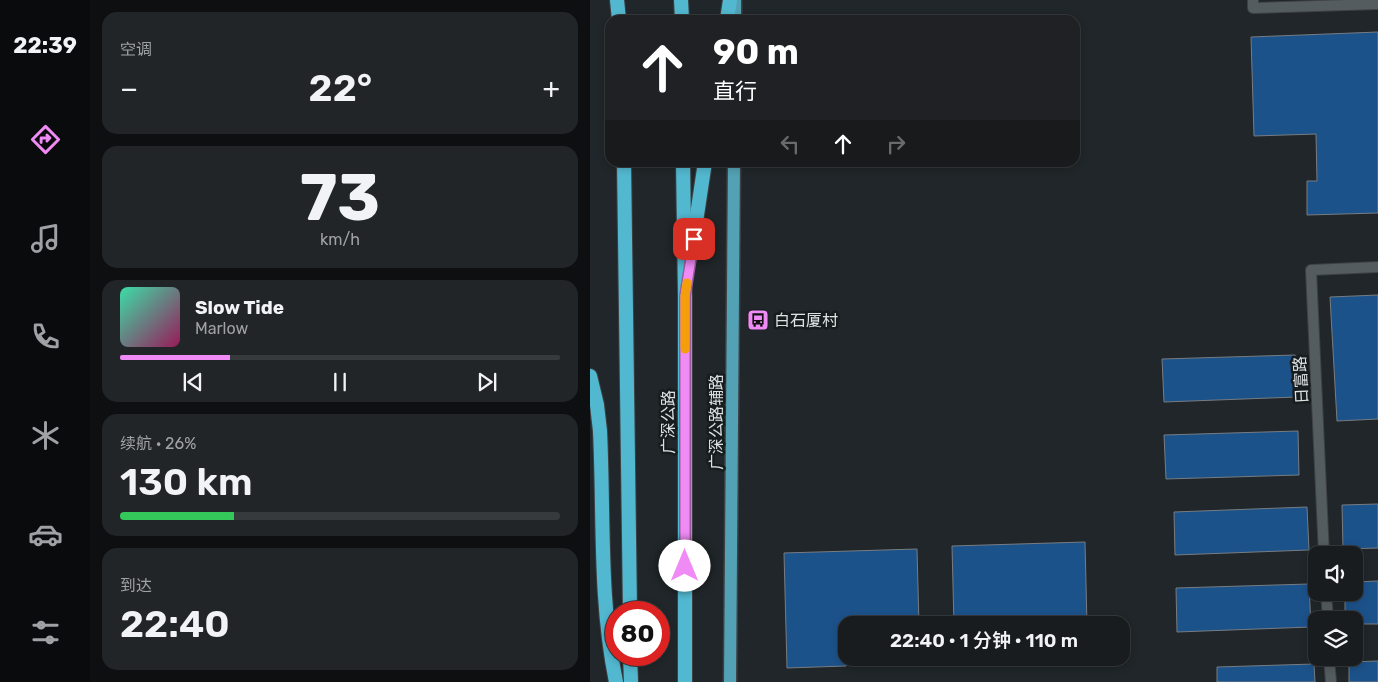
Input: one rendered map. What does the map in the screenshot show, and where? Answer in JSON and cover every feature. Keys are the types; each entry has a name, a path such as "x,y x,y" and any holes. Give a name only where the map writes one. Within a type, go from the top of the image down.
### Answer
{"highway":[{"path":"617,0 618,15"},
{"path":"624,0 624,15"},
{"path":"681,0 682,15"},
{"path":"728,15 730,0"},
{"path":"624,167 630,601"},
{"name":"广深公路","path":"684,167 685,682"},
{"path":"685,296 705,167"},
{"path":"590,376 600,431 606,607 609,648 616,682"},
{"path":"630,666 631,682"}],"main road":[{"path":"735,0 735,15"},
{"name":"广深公路辅路","path":"730,682 734,167"}],"lane":[{"path":"1253,0 1253,8 1378,4"},
{"name":"日富路","path":"1324,546 1311,270 1378,267"},
{"path":"1329,666 1330,682"}],"building":[{"path":"1378,32 1378,213 1307,215 1307,181 1317,181 1316,134 1254,136 1251,37"},
{"path":"1378,295 1378,419 1337,421 1330,297"},
{"path":"1295,355 1297,397 1164,402 1162,359"},
{"path":"1298,431 1299,475 1166,479 1164,435"},
{"path":"1378,504 1378,548 1343,546 1342,505"},
{"path":"1307,507 1308,550 1175,555 1174,512"},
{"path":"1085,542 1087,616 954,616 952,546"},
{"path":"917,549 919,616 838,616 838,666 846,666 787,668 784,553"},
{"path":"1378,581 1378,624 1363,624 1363,611 1345,611 1345,601 1363,601 1363,582"},
{"path":"1308,584 1310,611 1308,611 1308,627 1177,632 1176,588"},
{"path":"1378,661 1378,682 1349,682 1349,666 1363,666 1363,662"},
{"path":"1308,664 1308,666 1314,666 1315,682 1217,682 1217,667"}],"slow traffic":[{"path":"685,349 685,296 687,283"}],"place":[{"name":"白石厦村","path":"758,320"}],"route":[{"path":"685,566 685,296 694,239"}]}
